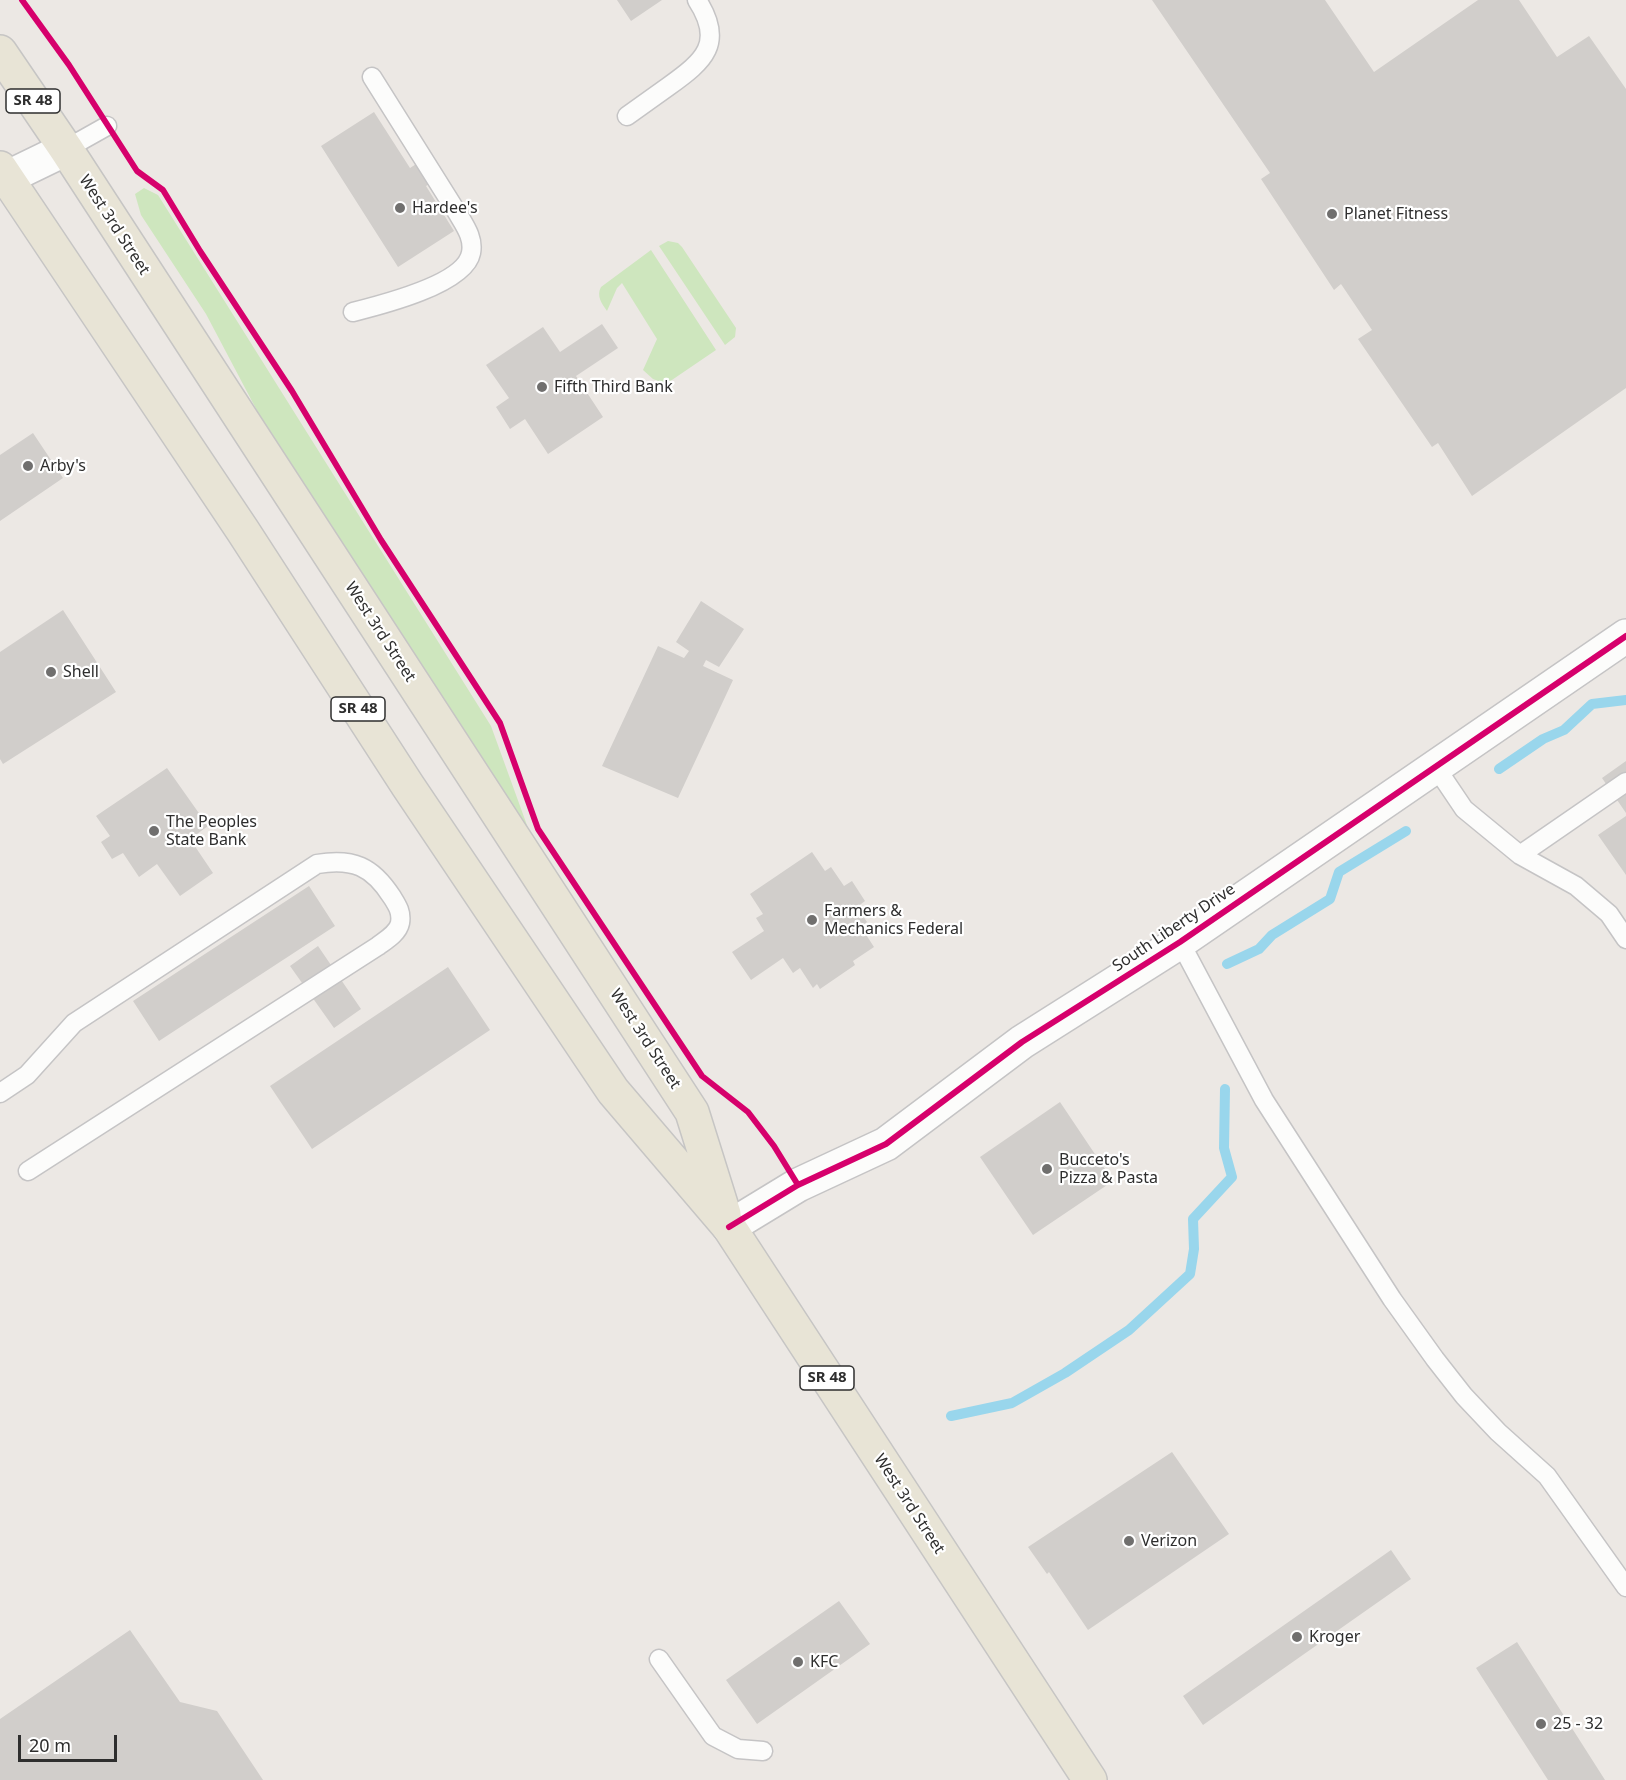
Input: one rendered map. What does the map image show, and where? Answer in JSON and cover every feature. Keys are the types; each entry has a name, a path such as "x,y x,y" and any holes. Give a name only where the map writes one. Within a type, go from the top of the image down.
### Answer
{"main road":[{"name":"West 3rd Street","path":"0,52 66,149 692,1112 729,1227"},
{"name":"West 3rd Street","path":"2,175 225,504 408,786 613,1091 729,1227 1090,1780"}],"street":[{"path":"2,175 66,149"},
{"name":"South Liberty Drive","path":"729,1227 798,1185 885,1144 1023,1042 1180,942 1626,636"}],"lane":[{"path":"627,116 692,70 704,56 709,41 708,22 697,0"},
{"path":"353,312 400,300 455,274 471,254 470,236 458,214 372,77"},
{"path":"66,149 107,126"},
{"path":"1435,766 1464,809 1520,855 1576,886 1609,915 1626,939"},
{"path":"1520,855 1626,782"},
{"path":"0,1093 27,1075 74,1023 317,864 337,860 357,864 374,874 400,910 400,924 393,935 378,946 28,1171"},
{"path":"1180,942 1264,1101 1392,1299 1464,1396 1498,1432 1547,1476 1626,1587"},
{"path":"659,1659 713,1736 738,1749 763,1751"}],"green space":[{"path":"144,188 158,195 491,726 528,828 273,441 206,314 141,215 135,194"},
{"path":"668,241 678,243 682,247 736,328 735,337 725,345 659,246"},
{"path":"651,250 716,350 666,384 653,379 643,370 657,339 622,283 617,288 607,311 599,297 601,287"}],"building":[{"path":"617,0 662,0 631,21"},
{"path":"1152,0 1325,0 1374,72 1478,0 1519,0 1557,57 1589,36 1626,89 1626,388 1472,496 1438,443 1432,447 1358,339 1372,330 1341,284 1334,290 1261,179 1270,173"},
{"name":"Hardee's","path":"374,112 410,168 430,155 443,175 426,186 454,231 398,267 321,146"},
{"name":"Fifth Third Bank","path":"602,324 618,348 576,376 603,417 548,454 525,419 510,429 496,407 509,398 486,365 543,327 560,352"},
{"name":"Arby's","path":"33,433 63,478 0,521 0,455"},
{"path":"701,601 744,629 719,667 706,660 703,666 733,680 678,798 602,766 658,646 684,658 689,651 676,642"},
{"name":"Shell","path":"63,610 116,692 3,764 0,759 0,652"},
{"path":"1626,761 1626,813 1602,778"},
{"name":"The Peoples State Bank","path":"167,768 208,826 190,839 213,873 180,896 157,864 139,877 123,853 112,859 101,842 110,836 96,816"},
{"path":"1626,816 1626,875 1598,835"},
{"name":"Farmers & Mechanics Federal","path":"812,852 825,871 831,867 844,886 852,881 865,901 857,907 867,922 861,927 874,947 853,961 855,965 820,989 817,984 813,988 800,968 793,973 783,958 751,980 732,952 764,931 756,918 763,914 750,894"},
{"path":"309,886 335,926 159,1041 133,1001"},
{"path":"318,946 361,1009 334,1028 290,966"},
{"path":"448,967 490,1030 312,1149 270,1086"},
{"name":"Bucceto's Pizza & Pasta","path":"1060,1102 1113,1181 1033,1235 980,1157"},
{"name":"Verizon","path":"1172,1452 1229,1534 1088,1630 1049,1572 1047,1574 1028,1547"},
{"name":"Kroger","path":"1391,1550 1411,1579 1203,1725 1183,1696"},
{"name":"KFC","path":"839,1601 870,1644 757,1724 726,1680"},
{"path":"130,1630 180,1702 217,1711 263,1780 0,1780 0,1719"},
{"name":"25 - 32","path":"1517,1642 1605,1780 1548,1780 1476,1668"}],"waterway":[{"path":"1499,769 1543,739 1564,730 1592,704 1626,700"},
{"path":"1227,964 1259,949 1272,935 1330,899 1339,872 1406,831"},
{"path":"951,1416 1012,1403 1065,1373 1129,1330 1190,1274 1194,1249 1193,1219 1232,1177 1224,1148 1225,1089"}],"cycle path":[{"path":"22,0 69,65 137,171 163,190 200,251 292,391 381,540 500,723 538,829 702,1076 748,1112 774,1146 798,1185"},
{"path":"729,1227 798,1185 886,1144 1022,1042 1180,942 1626,636"}],"place":[{"name":"Hardee's","path":"400,208"},
{"name":"Planet Fitness","path":"1332,214"},
{"name":"Fifth Third Bank","path":"542,387"},
{"name":"Arby's","path":"28,466"},
{"name":"Shell","path":"51,672"},
{"name":"The Peoples State Bank","path":"154,831"},
{"name":"Farmers & Mechanics Federal","path":"812,920"},
{"name":"Bucceto's Pizza & Pasta","path":"1047,1169"},
{"name":"Verizon","path":"1129,1541"},
{"name":"Kroger","path":"1297,1637"},
{"name":"KFC","path":"798,1662"},
{"name":"25 - 32","path":"1541,1724"}]}
